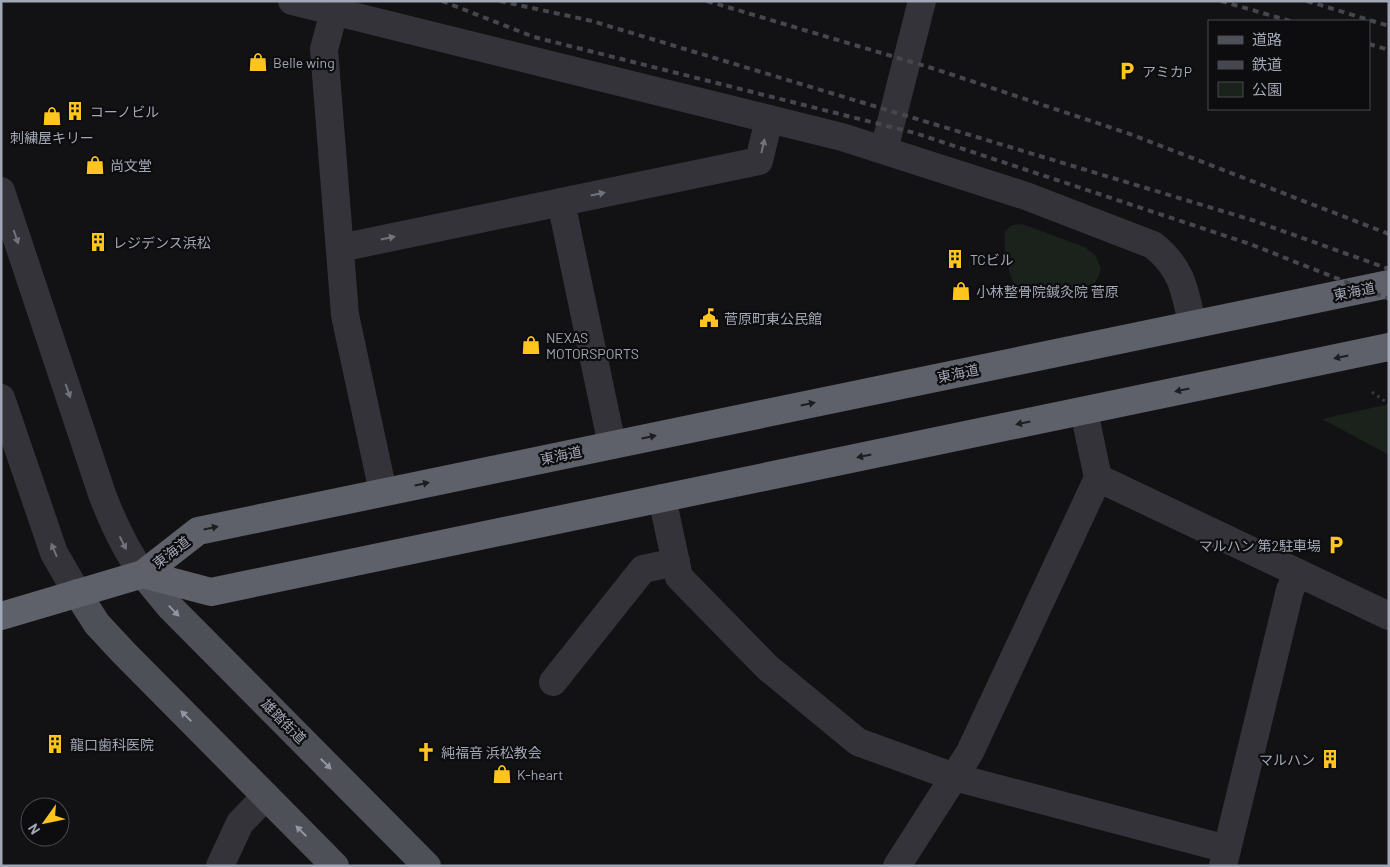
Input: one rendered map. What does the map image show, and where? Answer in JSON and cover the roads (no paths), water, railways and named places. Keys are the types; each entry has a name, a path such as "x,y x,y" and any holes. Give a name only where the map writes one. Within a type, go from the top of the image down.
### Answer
{"highway":[{"name":"東海道","path":"143,574 198,531 1389,284"},
{"name":"東海道","path":"143,574 211,592 1389,347"},
{"path":"1,616 143,574"}],"main road":[{"name":"雄踏街道","path":"143,574 171,608 427,866"},
{"path":"77,593 97,624 124,653 335,866"}],"street":[{"path":"292,1 769,119 884,150 1026,196 1153,245 1166,256 1184,284 1192,324"},
{"path":"884,150 922,1"},
{"path":"334,12 324,49 345,315 383,492"},
{"path":"340,248 759,161 769,119"},
{"path":"1,190 102,494 114,525 130,556 143,574"},
{"path":"561,202 612,445"},
{"path":"1,398 54,553 77,593"},
{"path":"897,866 970,752 1098,478 1084,411"},
{"path":"1098,478 1389,616"},
{"path":"662,498 679,576 767,667 858,742 954,777 1225,857 1290,590 1298,573"},
{"path":"553,682 643,569 676,562"},
{"path":"220,866 240,822 266,796"}],"railway":[{"path":"442,1 534,37 915,133 1250,244 1389,299"},
{"path":"500,1 592,21 1252,220 1389,269"},
{"path":"707,1 935,69 1130,134 1389,234"},
{"path":"1221,1 1287,20"},
{"path":"1307,1 1369,20"},
{"path":"1370,20 1389,26"},
{"path":"1370,44 1389,50"}],"place":[{"name":"Belle wing","path":"258,62"},
{"name":"アミカP","path":"1127,71"},
{"name":"コーノビル","path":"75,111"},
{"name":"刺繍屋キリー","path":"52,116"},
{"name":"尚文堂","path":"95,165"},
{"name":"レジデンス浜松","path":"98,242"},
{"name":"TCビル","path":"955,259"},
{"name":"小林整骨院鍼灸院 菅原","path":"961,291"},
{"name":"菅原町東公民館","path":"709,318"},
{"name":"NEXAS MOTORSPORTS","path":"531,345"},
{"name":"マルハン 第2駐車場","path":"1336,545"},
{"name":"龍口歯科医院","path":"55,744"},
{"name":"純福音 浜松教会","path":"426,752"},
{"name":"マルハン","path":"1330,759"},
{"name":"K-heart","path":"502,774"}]}
